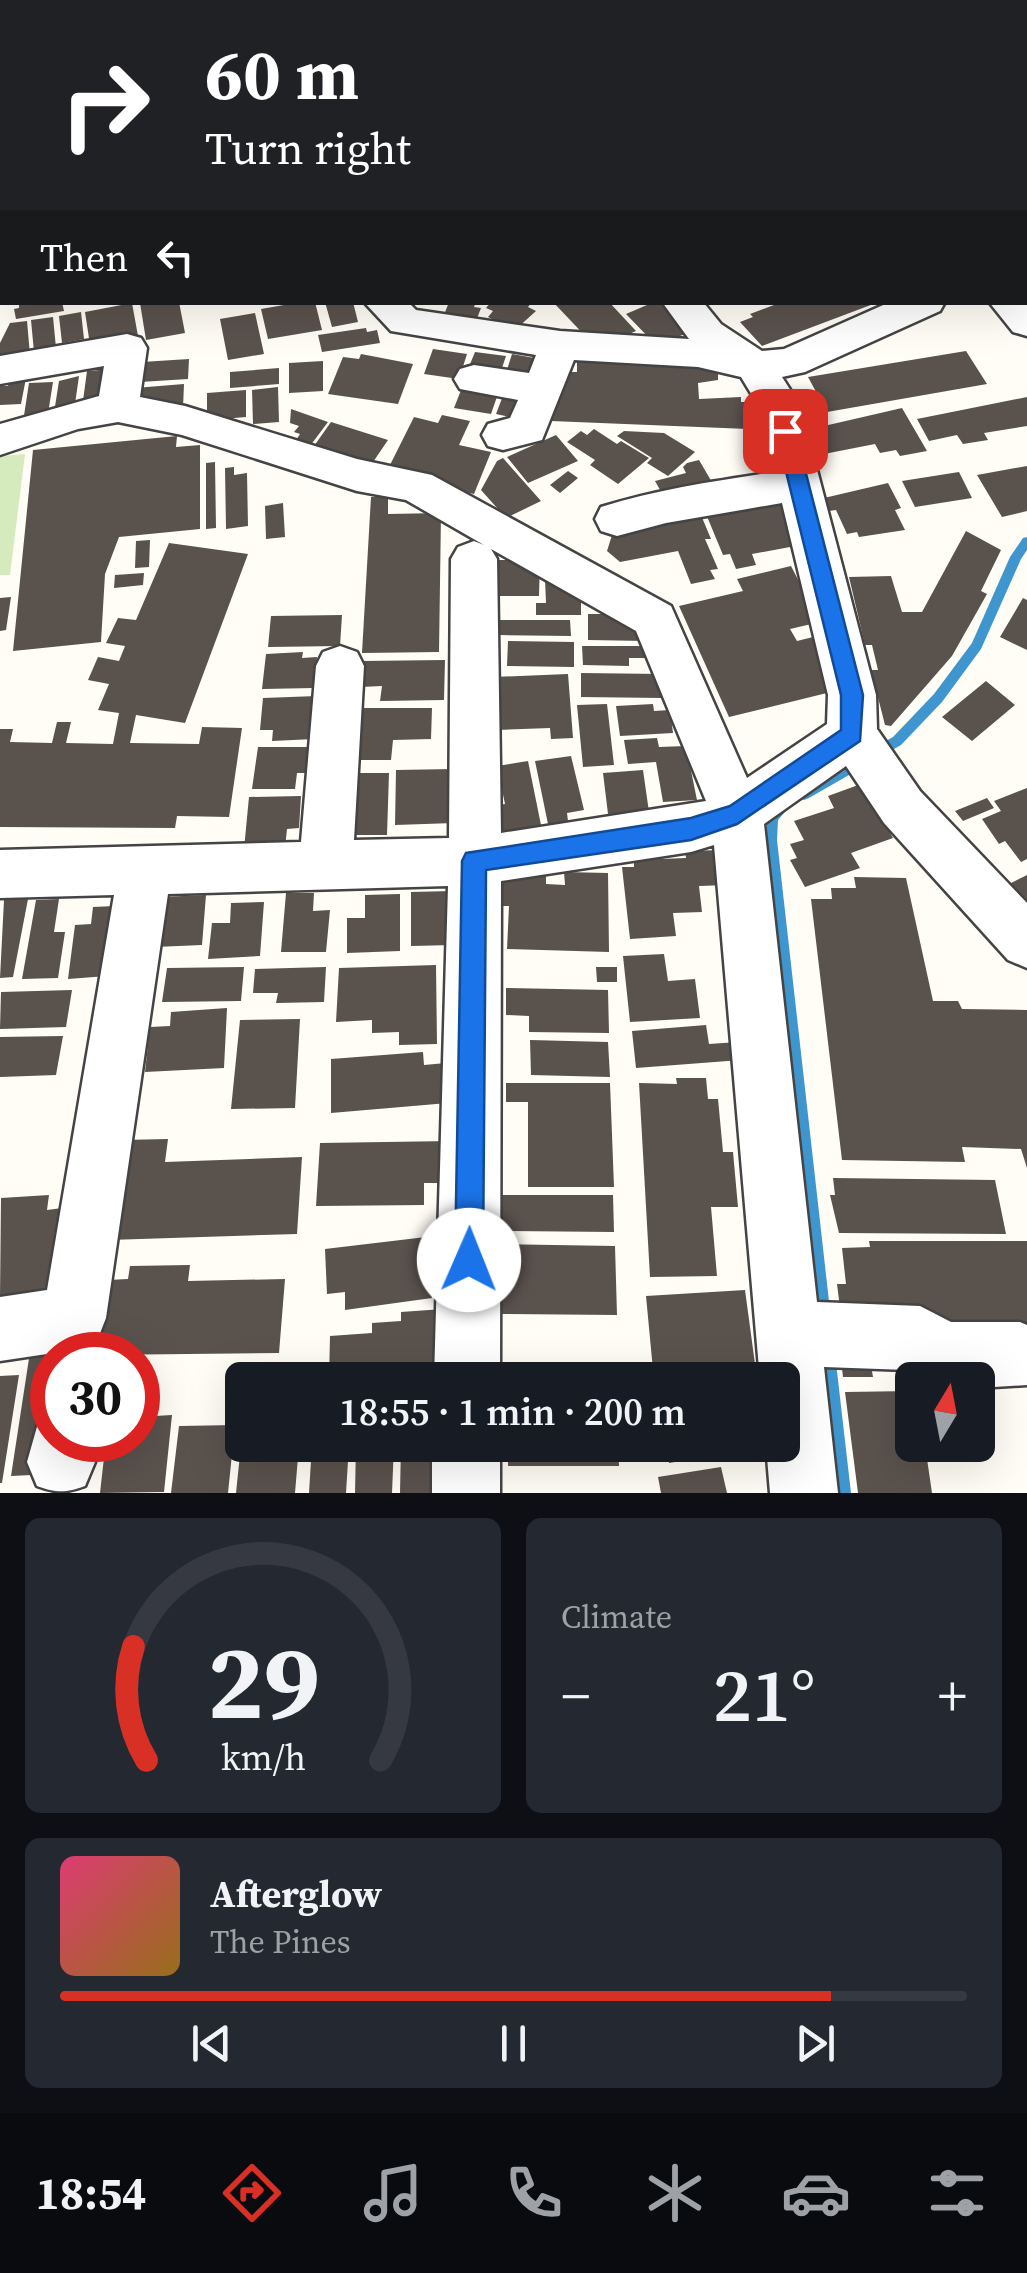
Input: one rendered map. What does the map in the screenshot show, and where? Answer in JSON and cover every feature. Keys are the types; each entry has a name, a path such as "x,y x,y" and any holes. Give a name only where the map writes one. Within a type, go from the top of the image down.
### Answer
{"street":[{"path":"683,305 707,334 773,364"},
{"path":"385,316 560,344 773,364 919,305"},
{"path":"1011,305 1027,324"},
{"path":"503,435 527,429 560,344"},
{"path":"0,370 127,348 118,407"},
{"path":"773,364 779,405 866,751 902,806 1027,942"},
{"path":"474,379 542,390"},
{"path":"0,440 72,415 118,407 185,422 357,476 417,486 654,619 737,814 815,1335 804,1493"},
{"path":"617,519 666,506 799,484"},
{"path":"467,1362 474,559"},
{"path":"326,865 340,666"},
{"path":"0,874 474,861 691,829 737,814 866,751"},
{"path":"76,1332 145,871"},
{"path":"0,1329 32,1332"},
{"path":"815,1335 920,1338 938,1355 1020,1355"},
{"path":"466,1462 466,1493"}],"green space":[{"path":"25,454 10,575 0,575 0,456"}],"building":[{"path":"63,305 64,311 16,319 14,309"},
{"path":"132,305 138,336 90,345 85,312"},
{"path":"140,305 180,305 185,333 146,340"},
{"path":"316,305 322,330 268,339 261,309"},
{"path":"326,305 354,305 358,322 332,327"},
{"path":"448,305 481,308 476,321 444,315"},
{"path":"530,305 536,311 515,330 488,317 493,311 486,308"},
{"path":"556,305 612,305 636,331 615,340 608,333 590,341"},
{"path":"647,305 665,305 686,334 655,344 626,314"},
{"path":"774,305 871,305 762,346 740,322 753,317 750,314"},
{"path":"81,312 84,339 62,343 59,316"},
{"path":"255,313 264,354 228,360 220,319"},
{"path":"53,317 56,348 34,352 31,320"},
{"path":"27,321 30,355 0,360 0,343 10,323"},
{"path":"366,328 367,332 377,330 380,343 322,352 318,335"},
{"path":"433,349 467,354 459,379 424,374"},
{"path":"966,351 987,384 827,412 808,377"},
{"path":"475,352 506,356 500,374 468,369"},
{"path":"361,354 413,364 398,404 328,394 343,357 359,359"},
{"path":"512,354 546,360 539,381 505,376"},
{"path":"189,359 188,379 140,382 142,362"},
{"path":"577,359 708,363 708,370 718,370 718,380 698,383 699,399 741,397 741,402 746,402 748,429 551,421 553,400 567,372 577,372"},
{"path":"323,361 323,391 289,393 289,363"},
{"path":"279,368 279,384 230,388 230,372"},
{"path":"112,369 108,406 82,408 87,371"},
{"path":"79,376 74,411 54,413 59,381"},
{"path":"10,378 26,378 21,404 0,405 0,386 8,386"},
{"path":"53,382 47,420 23,422 29,383"},
{"path":"184,384 183,408 134,406 135,388"},
{"path":"463,385 499,391 491,414 454,408"},
{"path":"278,387 279,422 253,424 252,390"},
{"path":"246,390 246,417 212,420 212,413 207,413 207,393"},
{"path":"504,393 533,399 525,420 496,414"},
{"path":"1027,397 1027,426 984,433 988,440 963,444 957,435 929,441 917,419"},
{"path":"902,408 927,451 900,456 896,450 880,453 875,444 824,454 811,429"},
{"path":"291,409 328,422 310,446 296,440 300,434 294,432 299,426 290,423"},
{"path":"442,415 470,421 459,445 491,452 474,494 386,473 414,417 438,423"},
{"path":"331,422 388,440 371,465 314,446"},
{"path":"594,429 649,458 618,484 590,465 595,460 567,442 581,431 587,435"},
{"path":"624,431 664,433 695,452 668,476 647,463 652,458 617,436"},
{"path":"556,435 578,461 528,483 507,457"},
{"path":"177,436 176,447 200,445 200,529 119,537 105,574 101,642 13,651 33,450"},
{"path":"503,458 541,501 506,518 481,490 497,461"},
{"path":"699,460 716,489 667,502 655,481 686,473 683,467 687,463"},
{"path":"215,462 216,528 206,529 206,463"},
{"path":"1027,466 1027,511 1002,517 977,475"},
{"path":"234,467 234,475 247,473 248,526 226,529 225,468"},
{"path":"568,471 578,478 560,493 550,485"},
{"path":"959,472 972,498 915,507 902,481"},
{"path":"888,483 901,508 895,510 905,530 859,537 857,532 847,534 836,510 829,511 824,498"},
{"path":"388,496 388,514 441,513 439,652 362,653 371,497"},
{"path":"786,500 806,544 752,554 756,565 736,569 730,554 723,555 706,514"},
{"path":"283,503 285,537 266,539 265,506"},
{"path":"701,515 711,539 705,539 718,569 710,570 715,579 691,584 678,551 620,562 607,551 613,532"},
{"path":"966,531 1001,550 981,591 987,594 952,656 891,726 885,725 871,670 878,670 872,645 865,645 849,577 891,576 902,612 922,612"},
{"path":"150,540 149,567 135,568 136,541"},
{"path":"169,543 248,554 185,723 136,715 130,743 199,744 202,727 242,728 229,817 177,816 175,828 0,827 0,729 13,729 10,742 52,743 57,722 71,722 66,743 113,744 119,713 98,710 109,684 88,680 98,657 119,661 125,646 106,643 118,618 136,620"},
{"path":"497,560 540,560 539,596 496,596"},
{"path":"791,566 820,622 790,629 797,641 813,637 839,690 729,717 679,606 743,591 737,579"},
{"path":"144,573 143,585 114,588 115,575"},
{"path":"545,579 569,579 570,595 581,595 581,615 536,615 536,603 546,603"},
{"path":"11,597 6,630 0,631 0,598"},
{"path":"1023,598 1027,600 1027,650 1000,637"},
{"path":"588,614 626,614 637,623 646,641 588,640"},
{"path":"342,615 340,646 268,647 271,616"},
{"path":"499,620 570,620 571,636 499,635"},
{"path":"508,641 574,642 574,667 507,666"},
{"path":"582,646 645,646 646,658 629,658 629,666 583,665"},
{"path":"303,652 302,658 317,657 314,688 262,689 266,654"},
{"path":"445,660 444,700 380,701 382,686 361,687 362,661"},
{"path":"581,673 662,674 663,698 581,697"},
{"path":"568,674 573,738 551,739 550,728 496,730 494,677"},
{"path":"986,681 1015,705 972,741 942,717"},
{"path":"317,696 314,739 272,741 273,730 260,730 263,698"},
{"path":"607,704 614,765 583,767 577,705"},
{"path":"653,704 654,711 670,710 673,733 620,736 616,706"},
{"path":"356,708 432,708 431,739 393,740 391,760 352,760"},
{"path":"657,738 659,747 686,746 697,800 663,802 656,762 628,764 624,740"},
{"path":"258,747 309,747 306,773 297,773 295,789 252,789"},
{"path":"571,756 584,810 567,813 568,821 548,824 535,761"},
{"path":"528,761 542,830 499,837 493,806 505,804 497,766"},
{"path":"454,769 454,823 395,825 396,770"},
{"path":"643,770 649,812 608,814 603,773"},
{"path":"359,773 389,773 387,835 346,835 348,804 357,804"},
{"path":"861,784 893,838 851,853 860,868 805,887 790,860 797,858 790,844 804,840 794,821 834,808 828,796"},
{"path":"1027,788 1027,859 1021,862 1005,841 999,844 982,819 1001,811 994,801"},
{"path":"301,796 299,828 287,829 285,848 244,849 249,797"},
{"path":"987,798 994,808 963,821 955,811"},
{"path":"722,850 728,885 699,886 702,912 673,913 676,936 630,939 622,867 634,867 634,860 686,858 685,851"},
{"path":"564,872 608,873 609,952 507,949 509,906 498,906 499,880 513,880 513,874 546,875 546,884 565,885"},
{"path":"1027,875 1027,908 1009,884"},
{"path":"854,877 906,878 933,1001 958,1001 962,1009 1027,1010 1027,1168 1021,1149 962,1147 965,1162 842,1160 811,899 832,899 831,888 856,888"},
{"path":"453,891 453,945 411,946 411,892"},
{"path":"286,893 314,893 313,911 330,910 326,952 281,952"},
{"path":"400,894 400,951 347,953 347,918 365,918 365,895"},
{"path":"206,895 202,945 155,947 161,897"},
{"path":"28,899 13,977 0,978 4,900"},
{"path":"59,899 54,932 65,932 58,978 22,979 36,900"},
{"path":"264,902 260,956 208,959 212,923 230,923 231,903"},
{"path":"115,906 107,976 68,979 75,925 91,924 93,907"},
{"path":"664,954 668,981 695,979 700,1018 630,1022 623,956"},
{"path":"436,965 437,1044 399,1045 399,1032 372,1033 372,1020 336,1022 339,968"},
{"path":"244,967 241,1001 162,1002 167,968"},
{"path":"326,967 324,1002 276,1003 278,993 253,993 255,969"},
{"path":"596,967 617,967 617,982 597,982"},
{"path":"506,988 608,990 609,1033 529,1032 529,1016 506,1015"},
{"path":"72,990 66,1027 0,1029 1,992"},
{"path":"227,1008 224,1068 145,1072 150,1027 170,1026 171,1012"},
{"path":"300,1019 295,1108 231,1109 240,1020"},
{"path":"706,1025 709,1044 738,1042 741,1060 636,1068 632,1031"},
{"path":"63,1036 56,1075 0,1077 0,1037"},
{"path":"530,1040 608,1042 610,1077 531,1075"},
{"path":"423,1052 424,1065 446,1063 448,1103 331,1113 331,1059"},
{"path":"676,1078 706,1078 708,1099 718,1099 723,1152 733,1152 738,1207 711,1207 717,1276 650,1277 639,1083 677,1084"},
{"path":"506,1083 610,1083 614,1187 528,1187 528,1102 506,1102"},
{"path":"168,1139 165,1162 302,1157 297,1234 109,1240 122,1140"},
{"path":"451,1141 451,1183 424,1183 424,1205 316,1206 320,1143"},
{"path":"833,1178 995,1180 1006,1234 839,1233 830,1195 835,1195"},
{"path":"49,1195 47,1210 62,1208 53,1293 0,1297 1,1198"},
{"path":"497,1195 613,1195 614,1232 497,1231"},
{"path":"426,1237 432,1298 345,1310 345,1292 327,1294 325,1249"},
{"path":"869,1241 1027,1241 1027,1332 840,1308 837,1284 846,1284 842,1248 870,1247"},
{"path":"498,1244 615,1246 617,1315 497,1314"},
{"path":"190,1265 188,1281 285,1279 279,1353 160,1354 160,1332 100,1332 108,1280 128,1279 130,1266"},
{"path":"745,1290 755,1362 652,1362 646,1296"},
{"path":"443,1309 445,1362 329,1362 330,1336 372,1333 372,1323 401,1321 401,1312"},
{"path":"30,1352 30,1462 53,1462 52,1474 11,1476"},
{"path":"841,1360 870,1360 873,1377 843,1377"},
{"path":"19,1375 2,1483 0,1483 0,1376"},
{"path":"895,1391 895,1462 927,1462 932,1493 858,1493 845,1392"},
{"path":"172,1415 164,1492 100,1493 104,1462 160,1462 160,1416"},
{"path":"225,1425 225,1462 231,1462 228,1493 171,1493 179,1426"},
{"path":"239,1462 298,1462 295,1493 236,1493"},
{"path":"311,1462 348,1462 346,1493 309,1493"},
{"path":"356,1462 393,1462 392,1493 355,1493"},
{"path":"401,1462 448,1462 448,1479 431,1480 431,1493 400,1493"},
{"path":"508,1462 619,1462 619,1466 508,1466"},
{"path":"721,1467 727,1493 661,1493 658,1477"}],"waterway":[{"path":"804,794 897,741 938,698 977,646 1016,557 1027,541"},
{"path":"783,807 772,817 770,840 823,1319"},
{"path":"827,1354 842,1493"}],"route":[{"path":"469,1260 474,861 691,829 737,814 852,734 852,695 785,431"}]}
